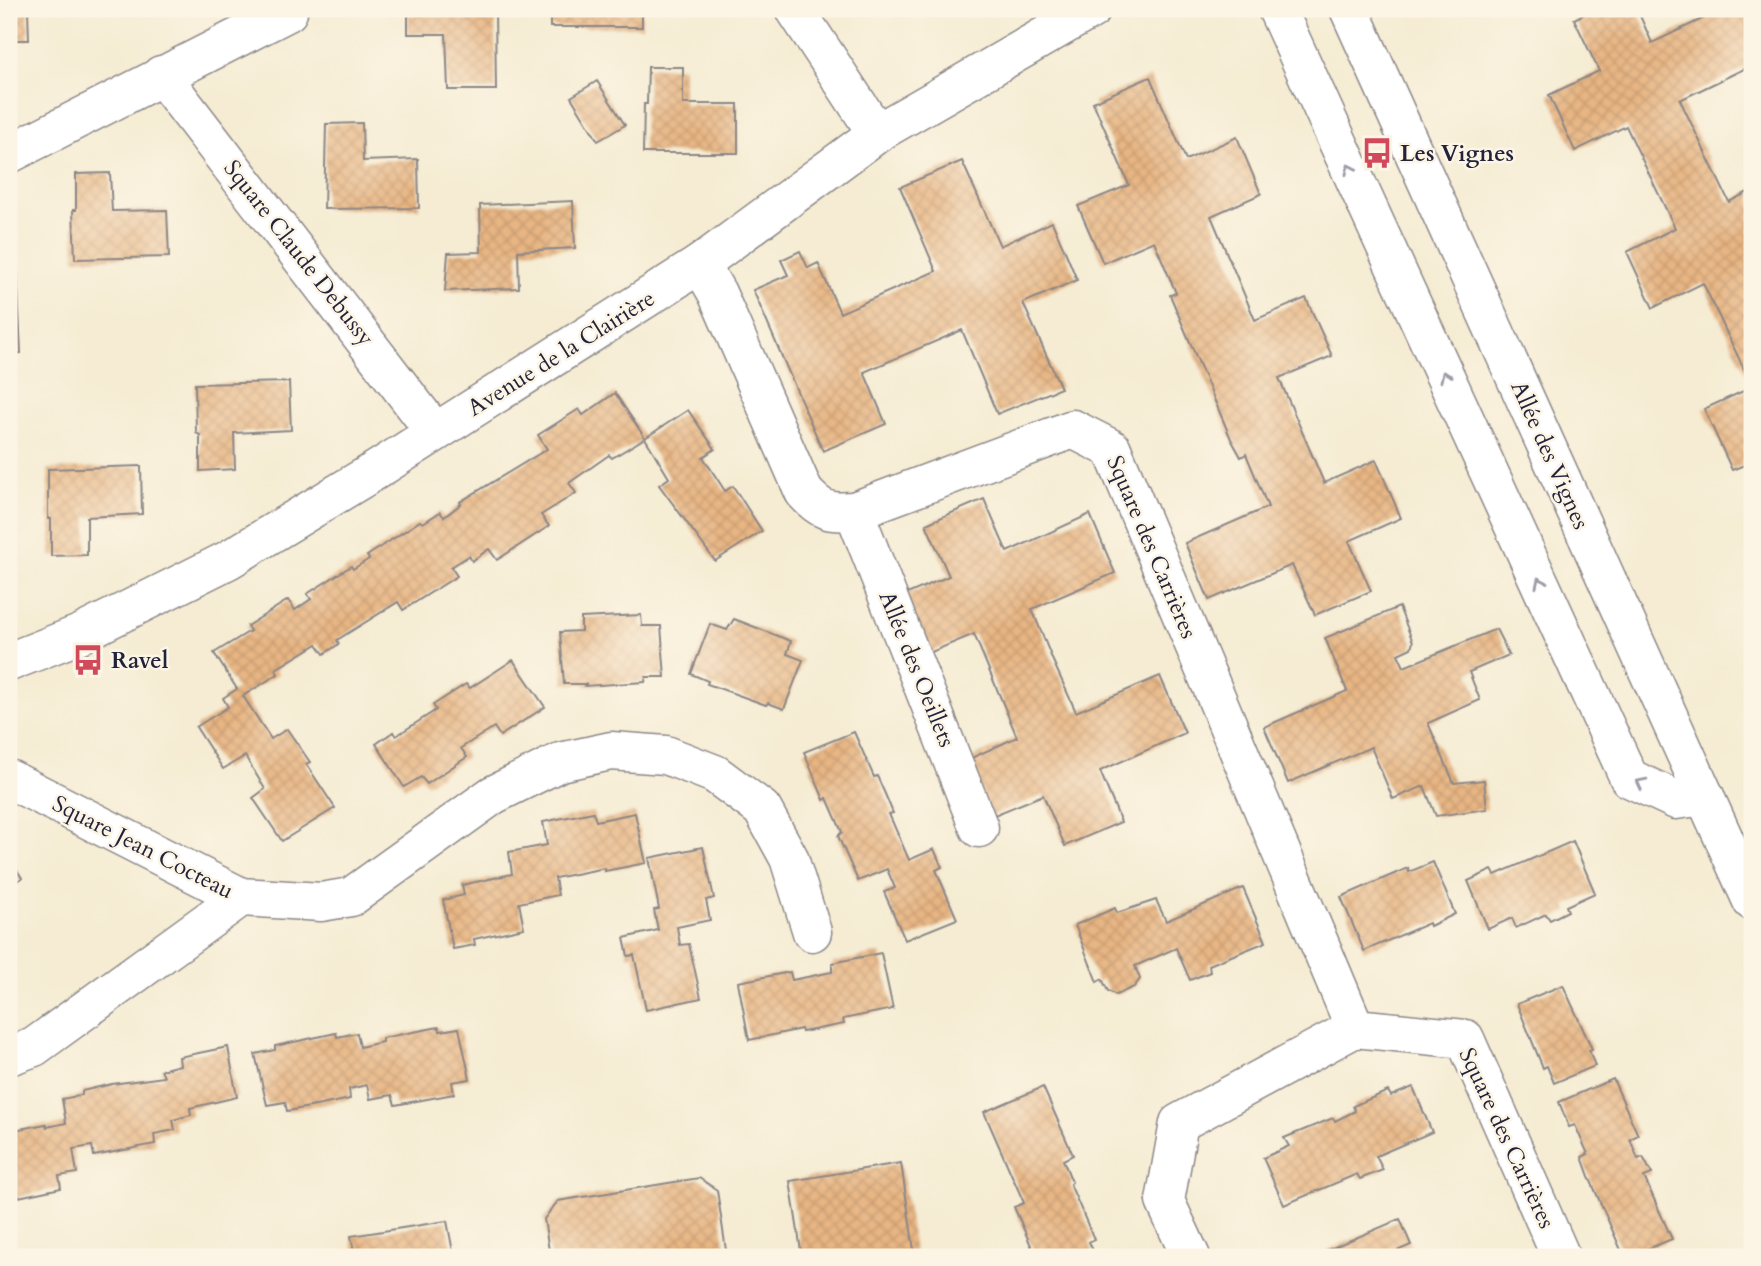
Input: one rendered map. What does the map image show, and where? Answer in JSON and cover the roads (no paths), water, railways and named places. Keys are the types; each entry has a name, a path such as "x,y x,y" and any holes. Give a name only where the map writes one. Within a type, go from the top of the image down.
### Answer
{"street":[{"path":"795,9 866,117 879,132"},
{"name":"Avenue de la Clairière","path":"9,662 80,634 228,560 700,264 879,132 1092,9"},
{"path":"1277,9 1629,778 1676,800 1705,796"},
{"name":"Allée des Vignes","path":"1349,9 1752,901"},
{"path":"9,154 288,12"},
{"name":"Square Claude Debussy","path":"161,75 435,432"},
{"name":"Square des Carrières","path":"700,264 718,293 804,492 817,506 835,513 854,511 1073,429 1112,449 1355,1028 1465,1039 1561,1257"},
{"name":"Allée des Oeillets","path":"854,511 979,828"},
{"name":"Square Jean Cocteau","path":"9,779 242,897 321,902 351,897 493,796 559,762 611,751 666,755 715,774 762,809 789,858 812,932"},
{"path":"9,1056 34,1047 242,897"},
{"path":"1191,1257 1165,1201 1179,1123 1355,1028"}],"place":[{"name":"Les Vignes","path":"1377,153"},
{"name":"Ravel","path":"88,660"}]}
